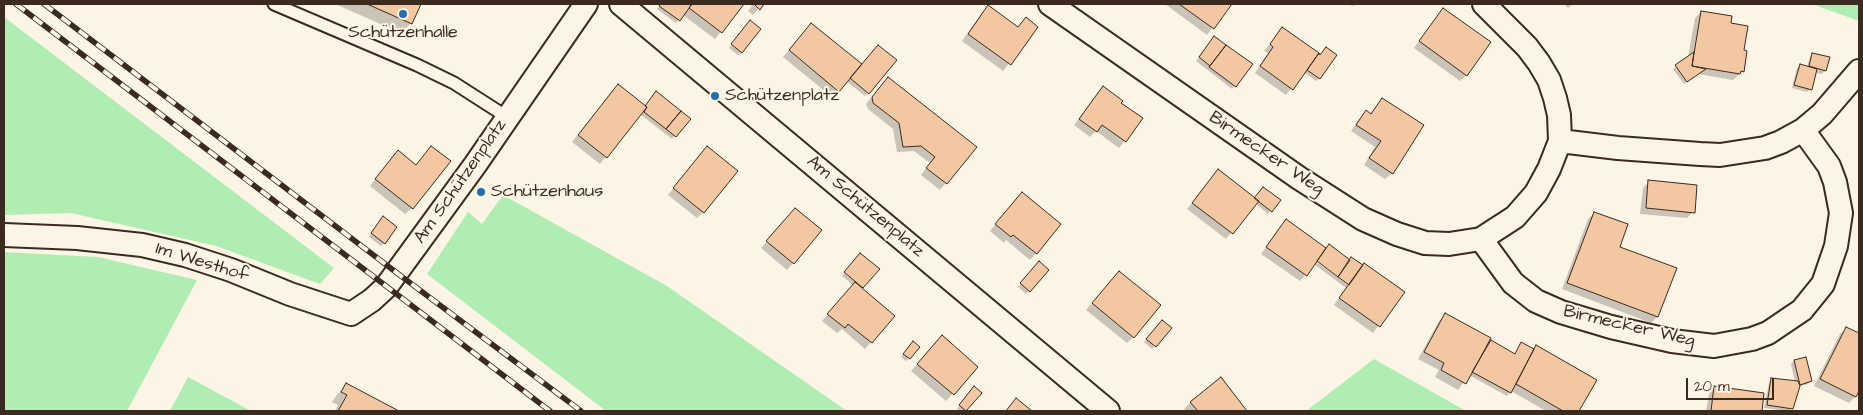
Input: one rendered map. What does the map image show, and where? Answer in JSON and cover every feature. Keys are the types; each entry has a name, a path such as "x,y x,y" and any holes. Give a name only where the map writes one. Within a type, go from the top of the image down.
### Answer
{"street":[{"name":"Am Schützenplatz","path":"386,287 586,4"},
{"name":"Am Schützenplatz","path":"621,4 1108,411"},
{"name":"Birmecker Weg","path":"1050,4 1299,178 1363,219 1397,234 1426,242 1449,244 1481,239 1513,283 1536,302 1561,312 1611,327 1672,341 1714,346 1752,339 1768,333 1802,310 1823,284 1836,246 1841,213 1835,182 1829,166 1804,130"},
{"path":"1481,239 1515,217 1536,193 1549,169 1560,141 1559,116 1549,80 1539,62 1527,47 1484,4"},
{"path":"1560,141 1618,148 1720,155 1765,148 1804,130 1842,94 1859,71"},
{"name":"Im Westhof","path":"4,235 77,238 142,245 185,255 222,267 290,294 351,314 372,300 386,287"}],"lane":[{"path":"274,4 417,65 454,83 507,117"}],"green space":[{"path":"1812,4 1859,4 1859,21"},
{"path":"4,17 334,268 320,284 216,246 71,213 4,215"},
{"path":"503,195 667,286 847,411 606,411 427,274 468,212 482,224"},
{"path":"4,252 98,257 197,280 127,411 4,411"},
{"path":"1374,359 1466,411 1306,411"},
{"path":"188,377 251,411 170,411"}],"building":[{"name":"Schützenhalle","path":"367,4 421,4 412,24"},
{"path":"660,4 692,4 680,21 659,6"},
{"path":"692,4 744,4 722,33 689,8"},
{"path":"754,4 764,4 760,10"},
{"path":"1179,4 1232,4 1214,29"},
{"path":"988,5 1018,27 1026,17 1038,27 1011,65 968,34"},
{"path":"1443,8 1491,42 1467,76 1419,41"},
{"path":"1701,11 1732,16 1731,23 1748,26 1744,50 1747,51 1744,72 1741,71 1740,74 1692,66"},
{"path":"750,20 761,29 742,53 731,44"},
{"path":"811,23 862,64 839,92 789,50"},
{"path":"1282,27 1319,53 1293,90 1260,66 1273,47 1270,44"},
{"path":"1214,36 1226,45 1210,66 1199,57"},
{"path":"878,45 897,60 869,94 850,78"},
{"path":"1226,45 1253,64 1236,87 1209,67"},
{"path":"1326,47 1337,55 1320,79 1307,70 1319,53 1320,55"},
{"path":"1694,52 1692,66 1706,69 1687,82 1675,65"},
{"path":"1812,53 1830,57 1826,71 1809,66"},
{"path":"1800,64 1817,69 1812,90 1794,85"},
{"path":"888,77 977,147 947,184 926,168 935,157 921,146 903,147 899,123 873,103 872,97"},
{"path":"618,84 647,107 607,158 578,135"},
{"path":"1103,86 1123,101 1121,103 1143,118 1126,142 1102,125 1097,132 1079,119"},
{"path":"656,91 681,111 666,129 644,112 647,107 645,106"},
{"path":"1382,98 1424,125 1393,174 1369,158 1381,141 1356,125 1366,110 1371,114"},
{"path":"681,111 691,119 676,137 666,129"},
{"path":"431,146 451,161 413,209 375,179 398,150 416,165"},
{"path":"707,146 738,171 704,213 673,188"},
{"path":"1218,169 1259,201 1233,234 1192,203"},
{"path":"1648,180 1697,185 1695,213 1646,208"},
{"path":"1263,187 1281,200 1272,212 1254,198"},
{"path":"1022,192 1061,224 1037,254 1013,235 1011,237 995,224"},
{"path":"795,208 822,230 794,264 766,241"},
{"path":"1594,212 1628,224 1620,247 1677,268 1658,317 1567,283"},
{"path":"383,216 397,227 385,244 371,233"},
{"path":"1286,219 1326,248 1307,276 1266,247"},
{"path":"1329,244 1350,260 1338,277 1317,261"},
{"path":"860,253 880,269 863,288 844,272"},
{"path":"1351,257 1363,265 1349,285 1338,277"},
{"path":"1039,261 1049,270 1030,292 1020,283"},
{"path":"1364,263 1405,292 1380,327 1339,298"},
{"path":"1119,271 1161,305 1134,338 1092,303"},
{"path":"855,282 895,316 872,343 848,324 845,328 827,314"},
{"path":"1445,313 1491,338 1466,384 1441,370 1444,363 1424,352"},
{"path":"1162,320 1172,328 1156,347 1146,339"},
{"path":"1846,327 1859,333 1859,391 1856,397 1820,379"},
{"path":"942,335 978,367 954,395 917,364"},
{"path":"1491,340 1515,354 1521,342 1534,349 1511,393 1472,372"},
{"path":"913,341 920,347 910,359 903,354"},
{"path":"1536,345 1597,380 1579,411 1563,411 1516,384"},
{"path":"1806,357 1812,381 1800,385 1794,360"},
{"path":"1221,377 1247,411 1198,411 1190,402"},
{"path":"1771,378 1798,381 1800,386 1793,409 1767,405"},
{"path":"346,383 399,411 338,411 347,395 341,392"},
{"path":"974,386 982,393 966,411 959,405"},
{"path":"1714,386 1764,393 1762,411 1711,411"},
{"path":"1016,398 1032,411 1006,411"}],"railway":[{"path":"16,4 550,411"},
{"path":"44,4 581,411"}],"place":[{"name":"Schützenhalle","path":"403,14"},
{"name":"Schützenplatz","path":"715,96"},
{"name":"Schützenhaus","path":"481,192"}]}
